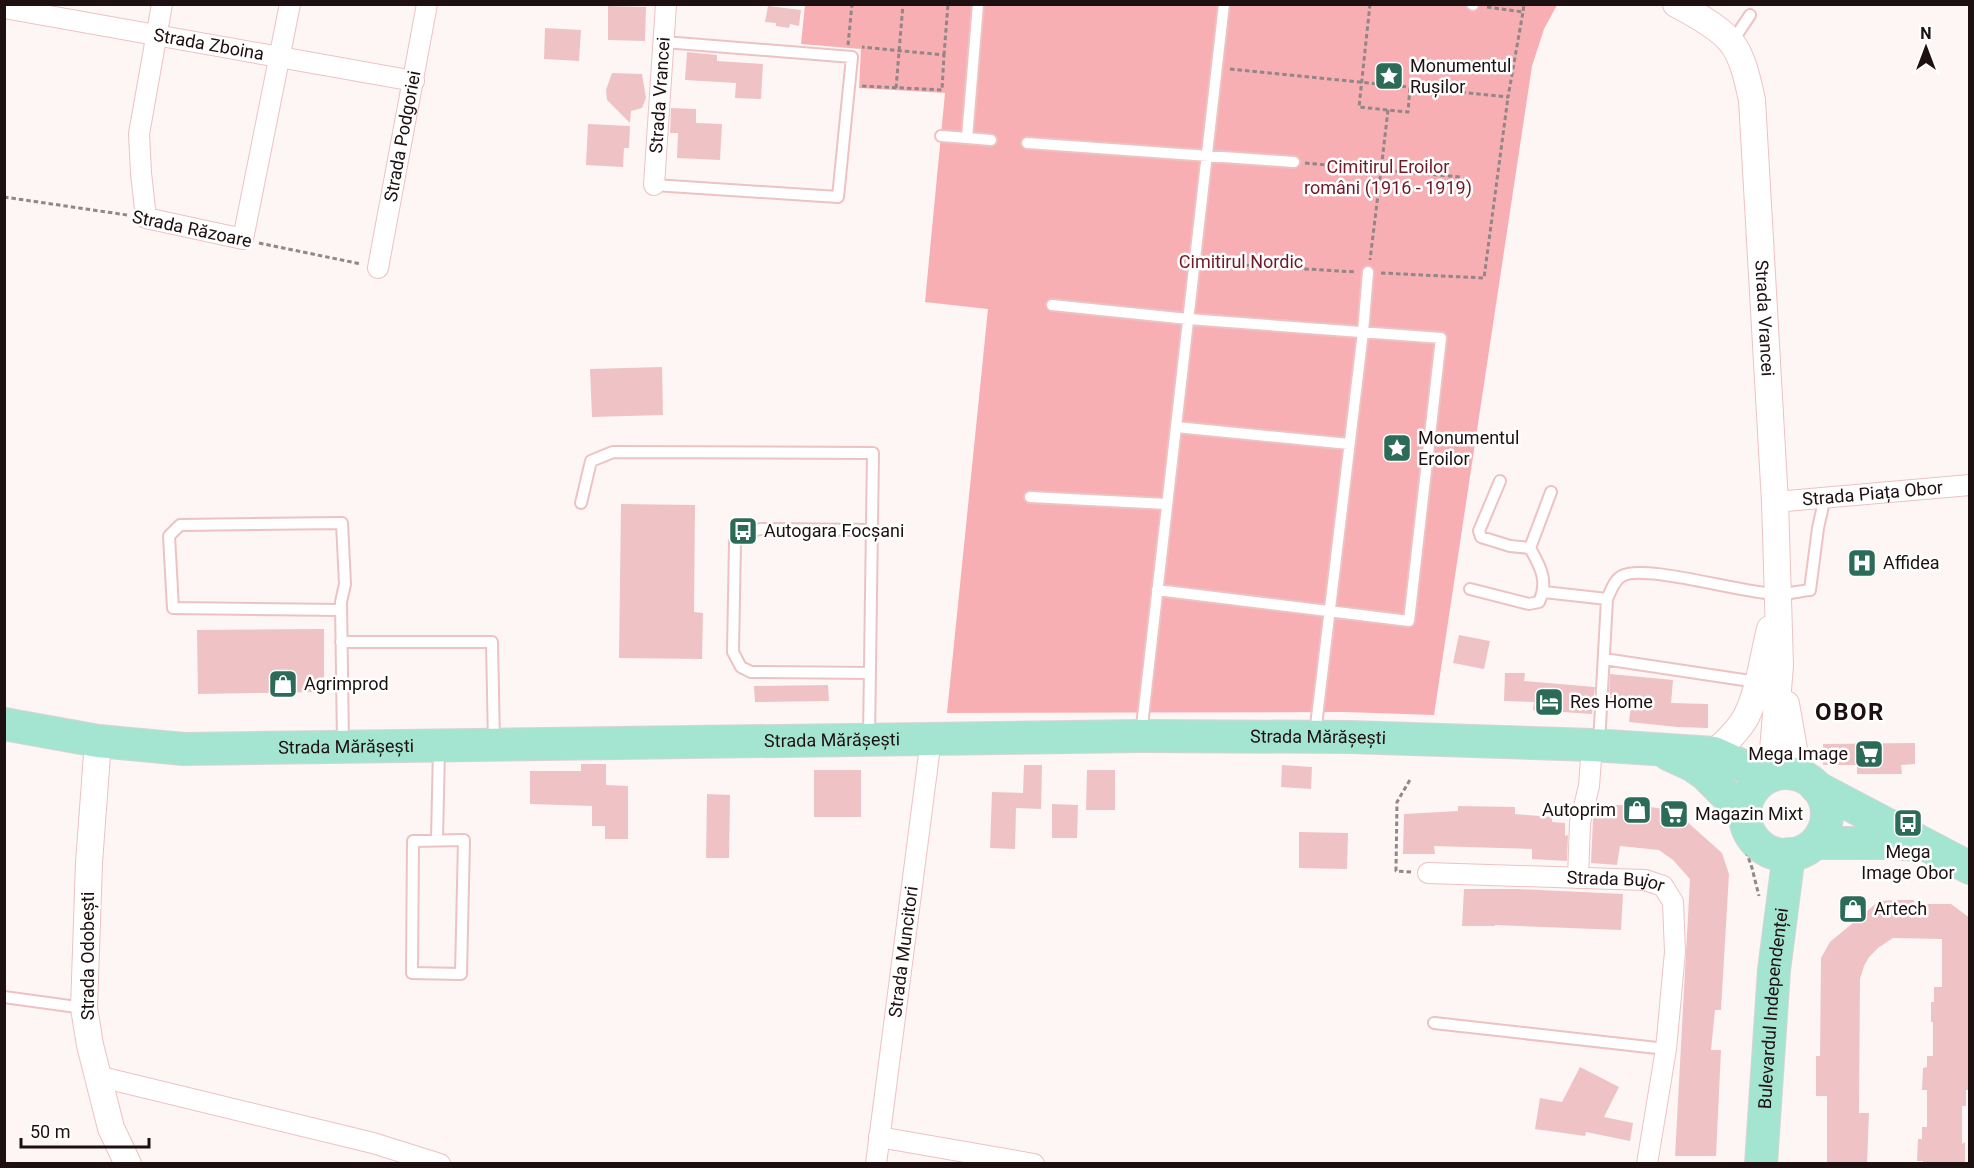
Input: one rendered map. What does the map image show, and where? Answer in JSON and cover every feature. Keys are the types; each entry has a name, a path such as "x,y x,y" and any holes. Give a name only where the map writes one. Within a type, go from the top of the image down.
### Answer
{"main road":[{"name":"Strada Mărășești","path":"4,724 98,741 184,749 1141,736 1314,737 1595,745 1714,753 1769,776"},
{"name":"Strada Mărășești","path":"1659,750 1692,765 1705,774 1742,824"},
{"path":"1931,846 1891,843 1766,851 1756,844 1746,825 1742,824 1749,796 1755,788 1769,776 1786,774 1809,782 1931,846 1970,868"},
{"path":"1803,849 1824,833 1827,815 1823,797 1809,782"},
{"name":"Bulevardul Independenței","path":"1761,1164 1774,970 1803,849"}],"street":[{"path":"146,218 139,134 162,4"},
{"path":"243,239 290,4"},
{"name":"Strada Podgoriei","path":"378,268 427,4"},
{"name":"Strada Vrancei","path":"654,185 666,4"},
{"name":"Strada Vrancei","path":"1676,4 1701,17 1731,42 1744,69 1752,100 1775,502 1780,665 1769,776"},
{"name":"Strada Zboina","path":"4,8 33,8 156,36 414,81"},
{"name":"Strada Răzoare","path":"146,218 243,239"},
{"name":"Strada Piața Obor","path":"1775,502 1970,485"},
{"path":"1714,753 1727,741 1745,717 1757,682 1778,597"},
{"name":"Strada Vrancei","path":"1780,665 1794,748 1809,782"},
{"name":"Strada Muncitori","path":"876,1164 931,739"},
{"name":"Strada Odobești","path":"98,741 89,863 84,1008 90,1045 111,1128 128,1164"},
{"path":"1578,878 1580,822 1589,786 1595,745"},
{"name":"Strada Bujor","path":"1428,873 1645,880 1663,886 1673,902 1676,952 1666,1049 1647,1164"},
{"path":"98,1076 373,1143 440,1164"},
{"path":"879,1137 1034,1164"}],"lane":[{"path":"967,138 978,4"},
{"path":"1141,736 1224,4"},
{"path":"1731,42 1750,15"},
{"path":"654,185 838,197 852,57 664,42"},
{"path":"941,136 991,140"},
{"path":"1027,143 1294,162"},
{"path":"1314,737 1363,332 1368,272"},
{"path":"1053,305 1188,319 1441,338 1409,621 1157,590"},
{"path":"1176,427 1349,444"},
{"path":"581,503 591,461 613,452 873,453 869,740"},
{"path":"1500,481 1479,531 1481,537 1510,546 1530,548"},
{"path":"1470,590 1529,604 1539,602 1544,592 1543,572 1530,548 1551,492"},
{"path":"1030,497 1167,504"},
{"path":"1595,745 1604,659 1607,599 1616,581 1622,575 1635,572 1778,597 1810,590 1818,528 1825,497"},
{"path":"341,610 173,608 169,536 180,525 342,523 345,584 341,610 343,746"},
{"path":"870,672 751,672 741,667 733,652 735,542 746,532 761,529 872,530"},
{"path":"1544,592 1607,599"},
{"path":"341,642 492,642 494,744"},
{"path":"1604,659 1757,682"},
{"path":"437,840 439,745"},
{"path":"437,840 464,840 461,974 411,973 413,841 437,840"},
{"path":"4,997 84,1008"},
{"path":"1434,1023 1666,1049"}],"path":[{"path":"852,4 848,46 944,55"},
{"path":"896,88 903,4"},
{"path":"862,77 862,87 942,90 948,4"},
{"path":"1370,4 1359,107 1408,112 1410,87"},
{"path":"1194,263 1484,278 1508,97 1524,4"},
{"path":"1472,5 1523,12"},
{"path":"863,57 864,47"},
{"path":"1216,68 1508,97"},
{"path":"1368,272 1388,110"},
{"path":"1294,162 1461,177"},
{"name":"Strada Răzoare","path":"4,197 146,218"},
{"name":"Strada Răzoare","path":"243,239 378,268"},
{"path":"1411,778 1397,802 1396,871 1428,873"},
{"path":"1742,824 1760,900"}],"green space":[{"name":"Cimitirul Nordic","path":"805,5 1557,5 1544,29 1532,66 1434,715 1345,712 947,713 988,309 925,302 945,93 859,88 861,49 801,44"}],"building":[{"path":"608,6 646,7 645,41 608,40"},
{"path":"768,6 801,10 799,26 790,24 789,28 765,22"},
{"path":"545,28 581,30 579,61 544,59"},
{"path":"687,52 717,55 717,61 763,64 761,99 735,98 736,83 685,80"},
{"path":"612,73 642,74 646,98 642,108 631,111 630,123 607,100 606,90"},
{"path":"671,108 696,109 696,123 722,124 720,160 677,158 678,133 670,133"},
{"path":"588,124 630,126 629,148 624,148 623,167 586,165"},
{"path":"662,367 663,415 592,417 590,369"},
{"path":"621,504 695,505 694,612 703,613 702,659 619,658"},
{"path":"324,629 324,692 198,694 197,630"},
{"path":"1459,635 1490,641 1484,669 1453,663"},
{"path":"1505,673 1525,673 1524,681 1595,687 1592,714 1533,710 1534,702 1504,701"},
{"path":"1610,674 1673,680 1671,703 1708,704 1708,728 1629,722 1631,704 1609,702"},
{"path":"828,685 829,701 755,702 754,686"},
{"name":"Mega Image","path":"1915,743 1915,764 1901,765 1902,774 1857,774 1857,765 1823,765 1823,744"},
{"path":"581,764 606,764 606,785 628,786 628,839 605,839 605,826 592,826 592,806 530,804 530,771 581,771"},
{"path":"1024,765 1042,765 1041,809 1016,808 1015,849 990,848 992,792 1023,793"},
{"path":"1282,765 1312,767 1311,789 1281,787"},
{"path":"814,770 861,770 861,817 814,817"},
{"path":"1087,770 1115,770 1115,810 1086,810"},
{"path":"707,794 730,795 729,858 706,858"},
{"path":"1052,804 1078,805 1077,838 1052,838"},
{"path":"1616,805 1645,806 1675,811 1722,853 1729,874 1721,1010 1715,1010 1711,1050 1721,1050 1716,1156 1675,1156 1690,879 1673,860 1659,850 1620,846 1617,865 1591,863 1593,819"},
{"path":"1458,806 1515,807 1515,814 1552,817 1552,822 1565,823 1565,836 1568,835 1567,861 1532,859 1532,849 1434,846 1435,854 1403,854 1404,814 1458,811"},
{"path":"1299,832 1348,833 1347,869 1299,868"},
{"path":"1464,889 1623,894 1621,930 1495,925 1462,926"},
{"path":"1914,900 1914,904 1951,904 1970,918 1969,1090 1966,1090 1966,1106 1962,1106 1962,1144 1965,1142 1965,1162 1961,1164 1923,1164 1923,1161 1917,1161 1918,1139 1922,1139 1922,1127 1927,1127 1927,1090 1922,1090 1923,1068 1927,1067 1927,1056 1933,1056 1931,1002 1934,1002 1934,987 1942,987 1942,939 1893,938 1869,957 1860,979 1859,1113 1869,1113 1867,1164 1827,1164 1827,1096 1816,1096 1816,1056 1820,1056 1821,958 1830,942 1879,901"},
{"path":"1580,1067 1619,1087 1604,1117 1633,1123 1630,1141 1586,1132 1585,1136 1535,1129 1540,1098 1562,1102"}],"place":[{"name":"Monumentul Rușilor","path":"1389,76"},
{"name":"Monumentul Eroilor","path":"1397,448"},
{"name":"Autogara Focșani","path":"743,531"},
{"name":"Affidea","path":"1862,563"},
{"name":"Agrimprod","path":"283,684"},
{"name":"Res Home","path":"1549,702"},
{"name":"Mega Image","path":"1869,754"},
{"name":"Autoprim","path":"1637,810"},
{"name":"Magazin Mixt","path":"1674,814"},
{"name":"Mega Image Obor","path":"1908,823"},
{"name":"Artech","path":"1853,909"}],"district":[{"name":"OBOR","path":"1850,712"}],"park label":[{"name":"Cimitirul Eroilor români (1916 - 1919)","path":"1388,177"}]}
